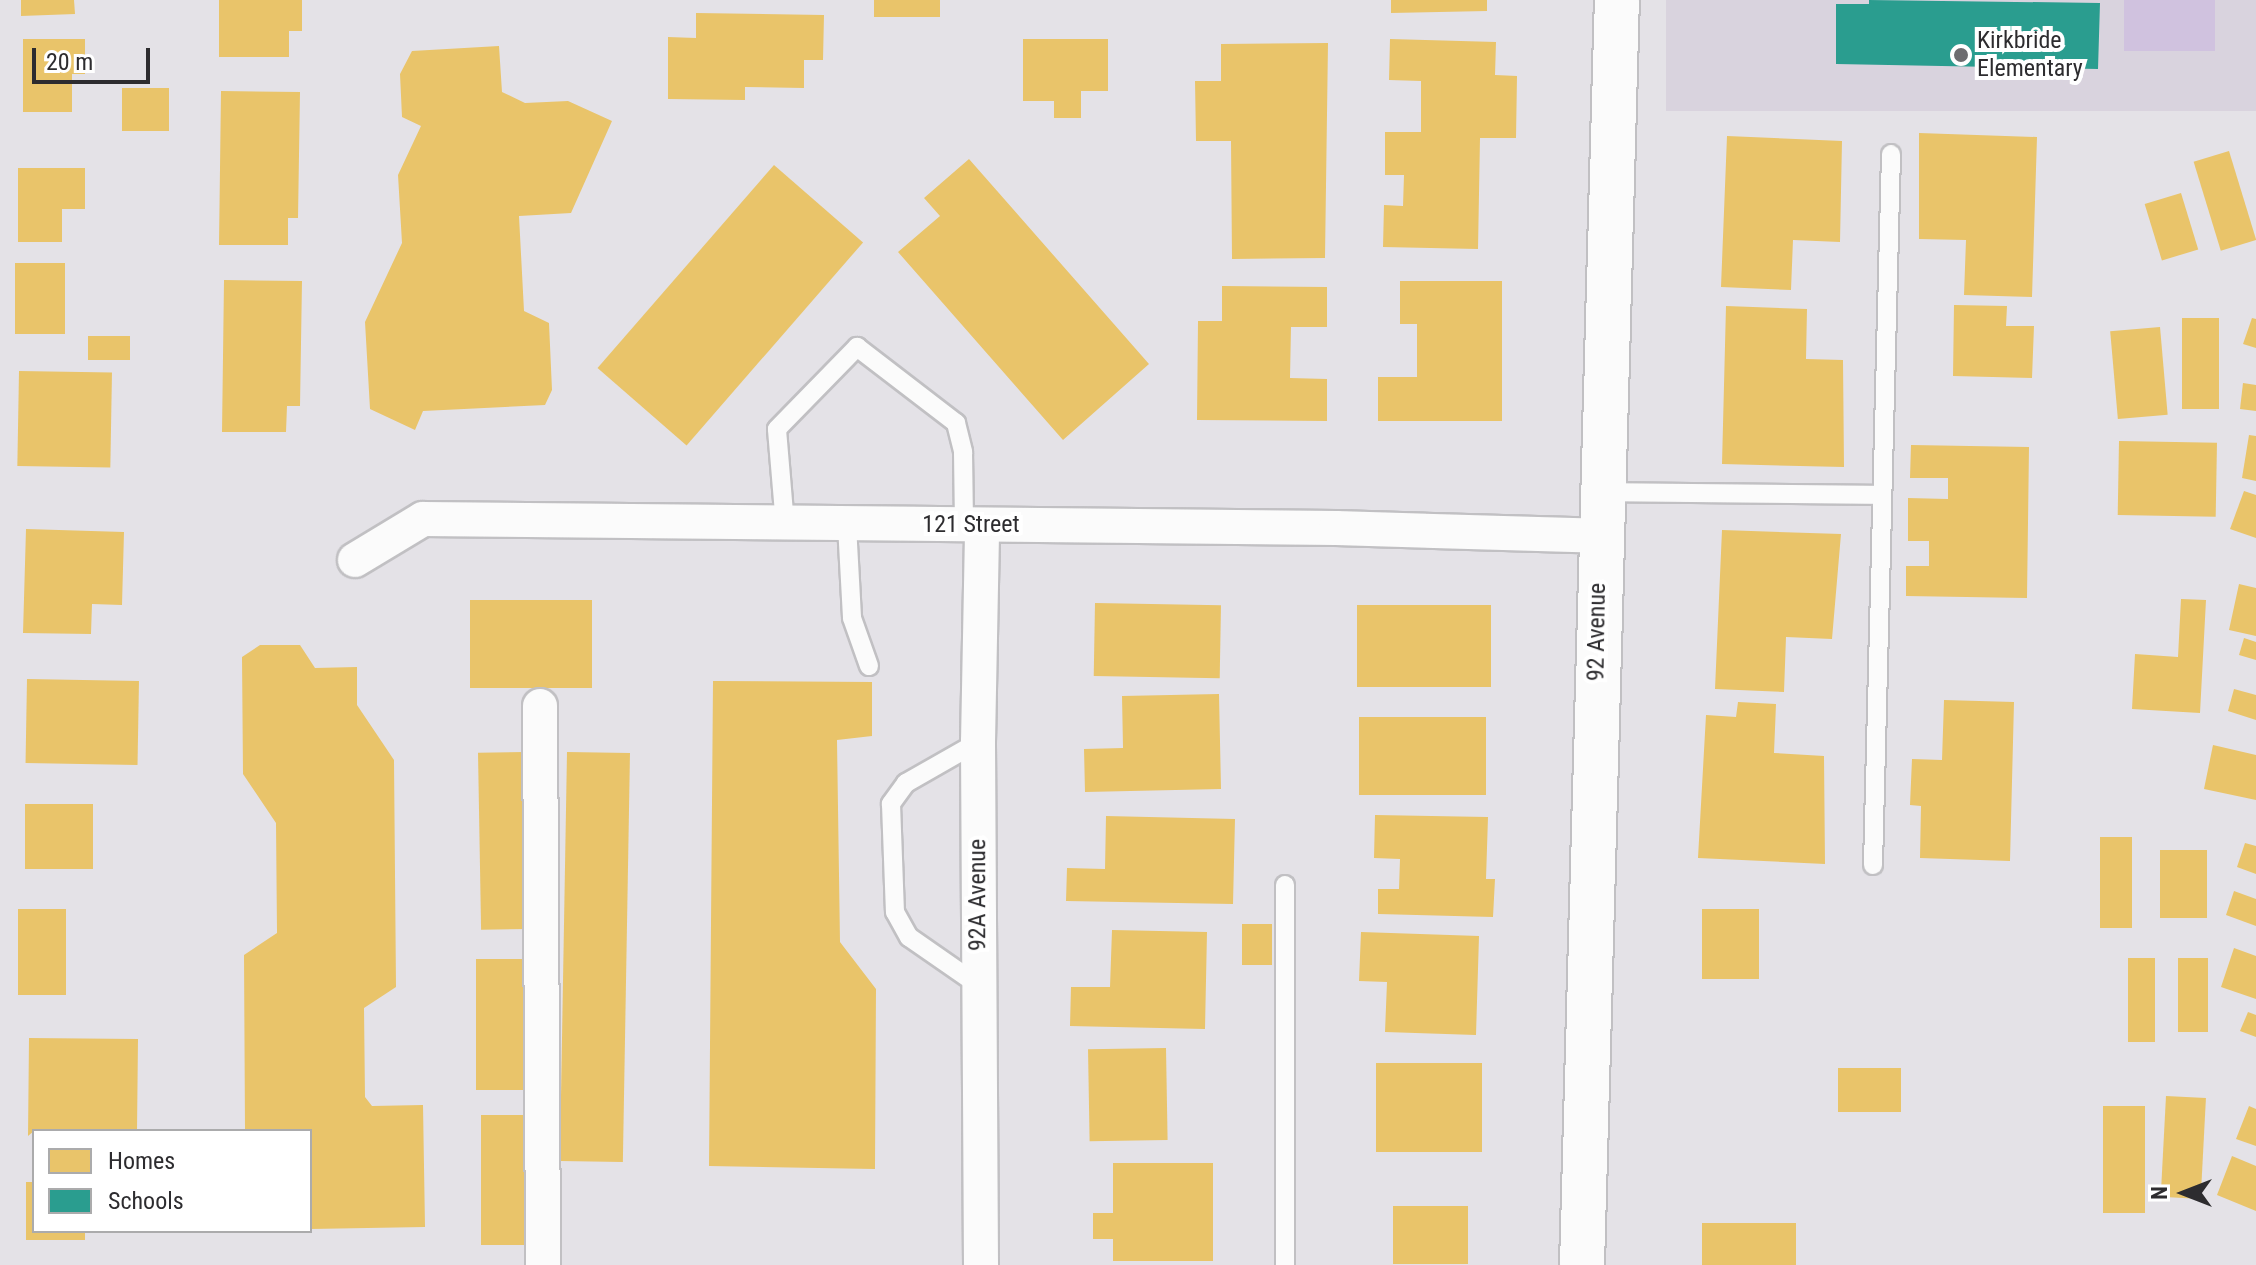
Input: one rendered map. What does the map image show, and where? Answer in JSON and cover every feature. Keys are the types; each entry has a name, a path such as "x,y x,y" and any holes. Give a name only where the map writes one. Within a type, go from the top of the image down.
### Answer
{"street":[{"name":"92 Avenue","path":"1582,1265 1599,536 1617,0"},
{"name":"121 Street","path":"355,560 423,519 1599,536"},
{"name":"92A Avenue","path":"973,525 978,742 981,1265"},
{"path":"540,706 543,1265"}],"lane":[{"path":"1873,865 1891,154"},
{"path":"785,525 777,429 857,347 956,423 973,525"},
{"path":"1601,492 1882,495"},
{"path":"847,525 852,618 869,666"},
{"path":"978,742 906,783 891,804 895,912 909,937 978,985"},
{"path":"1285,885 1285,1265"}],"shaded area":[{"name":"Kirkbride Elementary","path":"1666,0 2256,0 2256,111 1666,111"},
{"path":"2124,0 2215,0 2215,51 2124,51"}],"building: Homes":[{"path":"21,0 74,0 75,14 21,16"},
{"path":"219,0 302,0 302,31 289,31 289,57 219,57"},
{"path":"874,0 940,0 940,17 874,17"},
{"path":"1391,0 1487,0 1487,11 1391,13"},
{"path":"696,13 824,15 823,60 804,60 804,88 745,87 745,100 668,99 668,37 696,38"},
{"path":"23,39 85,39 85,74 72,74 72,112 23,112"},
{"path":"1023,39 1108,39 1108,91 1081,91 1081,118 1054,118 1054,101 1023,101"},
{"path":"1390,39 1496,42 1495,75 1517,76 1516,138 1480,138 1478,249 1383,247 1384,205 1403,206 1404,175 1385,175 1385,132 1421,132 1421,81 1389,80"},
{"path":"1328,43 1325,258 1232,259 1231,141 1196,141 1195,81 1221,81 1221,44"},
{"path":"499,46 502,92 525,103 568,101 612,121 571,213 519,216 524,311 549,323 552,390 545,405 423,411 415,430 370,409 365,322 402,243 398,175 421,126 402,117 400,74 412,51"},
{"path":"122,88 169,88 169,131 122,131"},
{"path":"221,91 300,92 298,218 288,218 288,245 219,245"},
{"path":"1919,133 2037,137 2032,297 1964,295 1966,240 1919,239"},
{"path":"1727,136 1842,141 1840,242 1793,240 1791,290 1721,287"},
{"path":"2229,151 2256,240 2221,251 2194,162"},
{"path":"969,159 1149,364 1063,440 898,252 940,216 924,198"},
{"path":"774,165 863,242 687,445 598,368"},
{"path":"18,168 85,168 85,209 62,209 62,242 18,242"},
{"path":"2181,193 2198,249 2162,261 2145,204"},
{"path":"15,263 65,263 65,334 15,334"},
{"path":"224,280 302,281 300,406 287,406 286,432 222,432"},
{"path":"1400,281 1502,281 1502,421 1378,421 1378,377 1417,377 1417,324 1400,324"},
{"path":"1222,286 1327,287 1327,327 1291,327 1290,378 1327,379 1327,421 1197,420 1198,321 1222,321"},
{"path":"1954,305 2007,306 2006,326 2034,326 2032,378 1953,376"},
{"path":"1726,306 1807,309 1806,359 1843,360 1844,467 1722,464"},
{"path":"2182,318 2219,318 2219,409 2182,409"},
{"path":"2252,318 2256,319 2256,348 2243,344"},
{"path":"2160,327 2168,415 2118,419 2110,331"},
{"path":"88,336 130,336 130,360 88,360"},
{"path":"19,371 112,373 110,468 17,466"},
{"path":"2243,383 2256,385 2256,411 2240,409"},
{"path":"2249,435 2256,436 2256,481 2242,478"},
{"path":"2119,441 2217,443 2216,517 2118,515"},
{"path":"1911,445 2029,447 2027,598 1906,596 1906,566 1929,566 1929,541 1908,541 1908,498 1948,499 1948,478 1910,478"},
{"path":"2244,491 2256,495 2256,538 2230,529"},
{"path":"26,529 124,532 122,605 92,604 91,634 23,633"},
{"path":"1722,530 1841,534 1832,639 1786,637 1784,692 1715,689"},
{"path":"2239,584 2256,588 2256,636 2229,630"},
{"path":"2181,599 2206,600 2200,713 2132,709 2135,654 2178,657"},
{"path":"470,600 592,600 592,688 470,688"},
{"path":"1095,603 1221,605 1220,678 1094,676"},
{"path":"1357,605 1491,605 1491,687 1357,687"},
{"path":"2244,638 2256,642 2256,660 2239,655"},
{"path":"260,645 300,645 315,668 357,667 357,705 394,760 396,987 364,1008 365,1097 372,1106 423,1105 425,1227 312,1229 312,1129 245,1129 244,955 277,933 276,823 243,774 242,657"},
{"path":"27,679 139,681 138,765 26,763"},
{"path":"713,681 872,682 872,736 837,740 840,942 876,989 875,1169 709,1166"},
{"path":"2234,689 2256,695 2256,720 2228,711"},
{"path":"1219,694 1221,789 1085,792 1084,749 1123,748 1122,696"},
{"path":"1944,700 2014,702 2010,861 1920,858 1921,806 1910,805 1912,759 1942,760"},
{"path":"1738,702 1776,704 1774,753 1824,756 1825,864 1698,858 1706,715 1736,717"},
{"path":"1359,717 1486,717 1486,795 1359,795"},
{"path":"2213,745 2256,755 2256,800 2204,789"},
{"path":"525,752 528,929 481,930 478,753"},
{"path":"567,752 630,753 623,1162 560,1161"},
{"path":"25,804 93,804 93,869 25,869"},
{"path":"1375,815 1488,817 1486,879 1495,879 1493,917 1378,914 1378,889 1399,889 1400,859 1374,858"},
{"path":"1106,816 1235,819 1233,904 1066,901 1067,868 1105,869"},
{"path":"2100,837 2132,837 2132,928 2100,928"},
{"path":"2245,843 2256,846 2256,874 2237,867"},
{"path":"2160,850 2207,850 2207,918 2160,918"},
{"path":"2234,891 2256,899 2256,926 2226,915"},
{"path":"18,909 66,909 66,995 18,995"},
{"path":"1702,909 1759,909 1759,979 1702,979"},
{"path":"1242,924 1272,924 1272,965 1242,965"},
{"path":"1112,930 1207,932 1205,1029 1070,1026 1071,987 1110,987"},
{"path":"1361,932 1479,936 1476,1035 1385,1032 1387,982 1359,981"},
{"path":"2234,948 2256,956 2256,999 2221,987"},
{"path":"2128,958 2155,958 2155,1042 2128,1042"},
{"path":"2178,958 2208,958 2208,1032 2178,1032"},
{"path":"476,959 525,959 525,1090 476,1090"},
{"path":"2248,1012 2256,1015 2256,1037 2240,1031"},
{"path":"29,1038 138,1039 137,1129 32,1129 28,1136"},
{"path":"1166,1048 1168,1140 1090,1141 1088,1049"},
{"path":"1376,1063 1482,1063 1482,1152 1376,1152"},
{"path":"1838,1068 1901,1068 1901,1112 1838,1112"},
{"path":"2166,1096 2206,1098 2201,1199 2161,1197"},
{"path":"2103,1106 2145,1106 2145,1213 2103,1213"},
{"path":"2249,1106 2256,1109 2256,1146 2236,1139"},
{"path":"481,1115 527,1115 527,1245 481,1245"},
{"path":"2232,1156 2256,1166 2256,1211 2217,1195"},
{"path":"1113,1163 1213,1163 1213,1261 1113,1261 1113,1239 1093,1239 1093,1213 1113,1213"},
{"path":"26,1182 32,1182 32,1233 85,1233 85,1240 26,1240"},
{"path":"1393,1206 1468,1206 1468,1264 1393,1264"},
{"path":"1702,1223 1796,1223 1796,1265 1702,1265"}],"building: Schools":[{"name":"Kirkbride Elementary","path":"1869,0 2100,3 2098,69 1836,64 1836,4 1869,4"}],"place":[{"name":"Kirkbride Elementary","path":"1961,55"}]}
